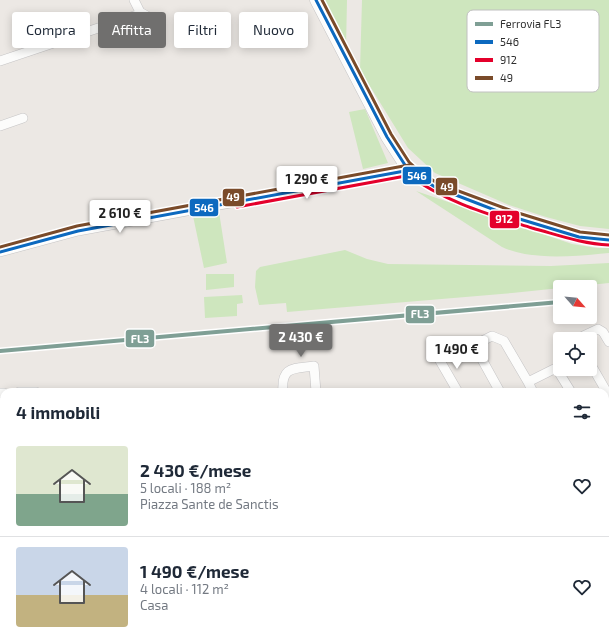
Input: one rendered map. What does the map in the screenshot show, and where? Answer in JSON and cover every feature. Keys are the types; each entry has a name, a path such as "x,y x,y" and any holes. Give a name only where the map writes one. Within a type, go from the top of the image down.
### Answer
{"street":[{"path":"134,0 140,12"},
{"path":"316,0 387,137 410,170 435,187 481,206 580,237 609,240"},
{"path":"0,61 98,28"},
{"path":"0,126 24,118"},
{"path":"0,252 68,233 410,170"},
{"path":"592,332 598,329 603,332 609,342"},
{"path":"498,388 474,345 492,336 504,341 531,388"},
{"path":"439,359 456,388"},
{"path":"283,388 282,378 285,374 293,369 314,366 316,388"},
{"path":"528,382 554,369 558,371 569,388"},
{"path":"597,375 604,388"}],"green space":[{"path":"323,0 347,0 346,48"},
{"path":"362,0 609,0 609,229 580,226 546,217 509,205 435,173 408,148 360,70"},
{"path":"365,109 388,163 363,169 349,112"},
{"path":"416,191 572,244 597,248 609,248 609,253 541,256 514,251 502,247"},
{"path":"219,212 227,263 204,268 193,216"},
{"path":"345,250 367,259 388,264 551,266 609,263 609,283 597,284 597,280 553,280 553,289 287,312 286,303 259,305 255,287 256,271 260,267"},
{"path":"206,274 234,274 234,287 206,290"},
{"path":"242,295 243,303 237,304 237,316 205,318 204,297"}],"rail line":[{"name":"FL3","path":"0,351 553,303"}],"transit line":[{"name":"546","path":"316,0 387,137 405,165 416,175 435,187 513,217 579,237 609,240"},
{"name":"49","path":"322,0 391,134 409,162 419,171 437,183 515,212 580,232 609,235"},
{"name":"49","path":"0,247 77,226 409,165"},
{"name":"546","path":"0,252 78,231 410,170"},
{"name":"912","path":"407,174 436,192 483,212 570,239 609,245"},
{"name":"912","path":"237,207 411,175"}]}
